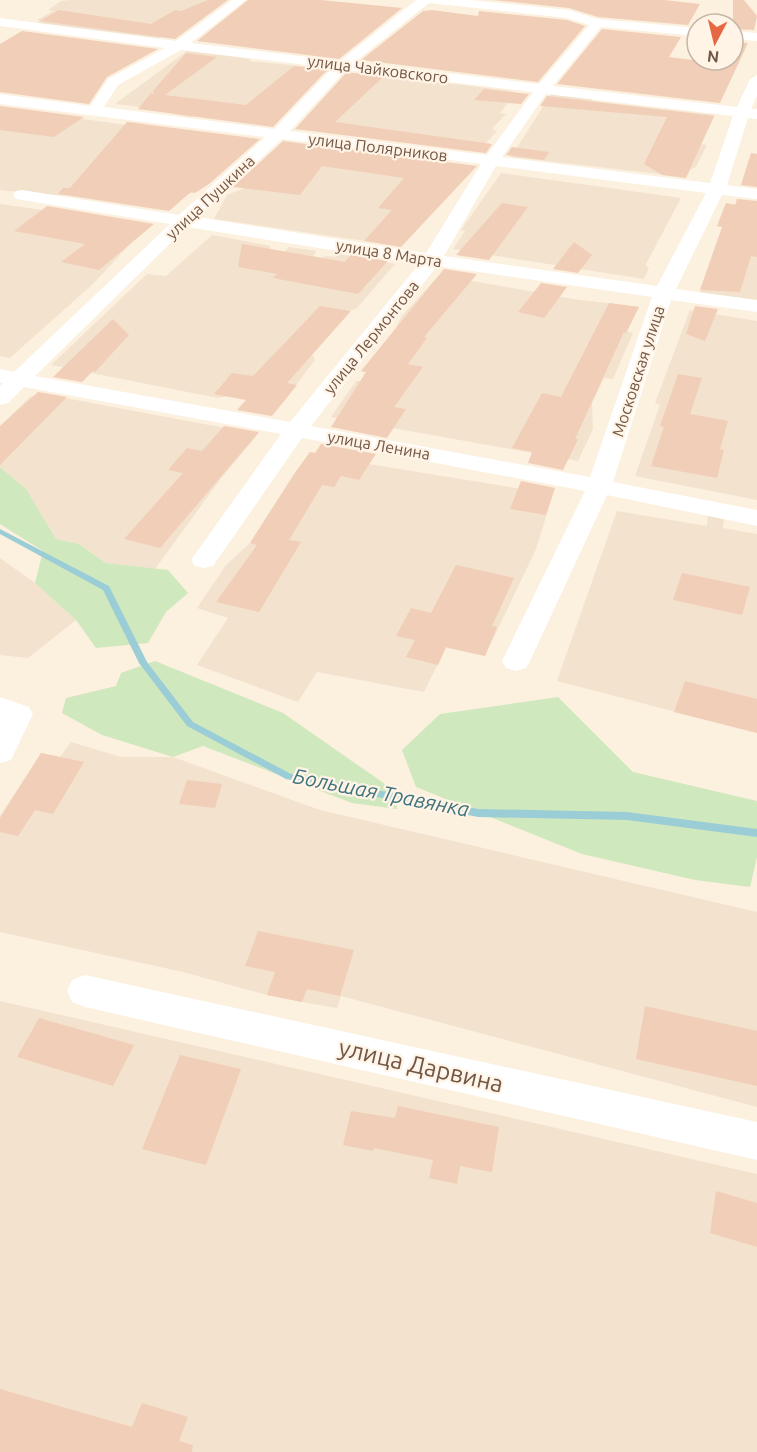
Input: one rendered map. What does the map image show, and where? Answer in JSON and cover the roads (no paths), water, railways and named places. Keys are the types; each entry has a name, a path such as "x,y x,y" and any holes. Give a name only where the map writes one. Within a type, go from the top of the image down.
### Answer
{"street":[{"path":"94,111 113,82 179,46 240,0"},
{"name":"улица Пушкина","path":"0,398 10,378 277,135 343,65 424,0"},
{"path":"434,0 569,14 597,23 685,31"},
{"name":"улица Чайковского","path":"0,22 179,46 750,113"},
{"name":"улица Лермонтова","path":"204,560 296,430 432,260 491,161 543,88 597,23"},
{"name":"Московская улица","path":"516,661 599,487 664,292 717,188 750,113 757,79"},
{"name":"улица Полярников","path":"0,99 757,194"},
{"name":"улица 8 Марта","path":"22,195 185,219 432,260 757,306"},
{"name":"улица Ленина","path":"10,378 757,518"},
{"path":"0,752 9,710"},
{"name":"улица Дарвина","path":"85,991 757,1141"}],"waterway":[{"name":"Большая Травянка","path":"0,531 106,588 143,663 190,724 289,777 478,813 627,816 757,833"}]}
